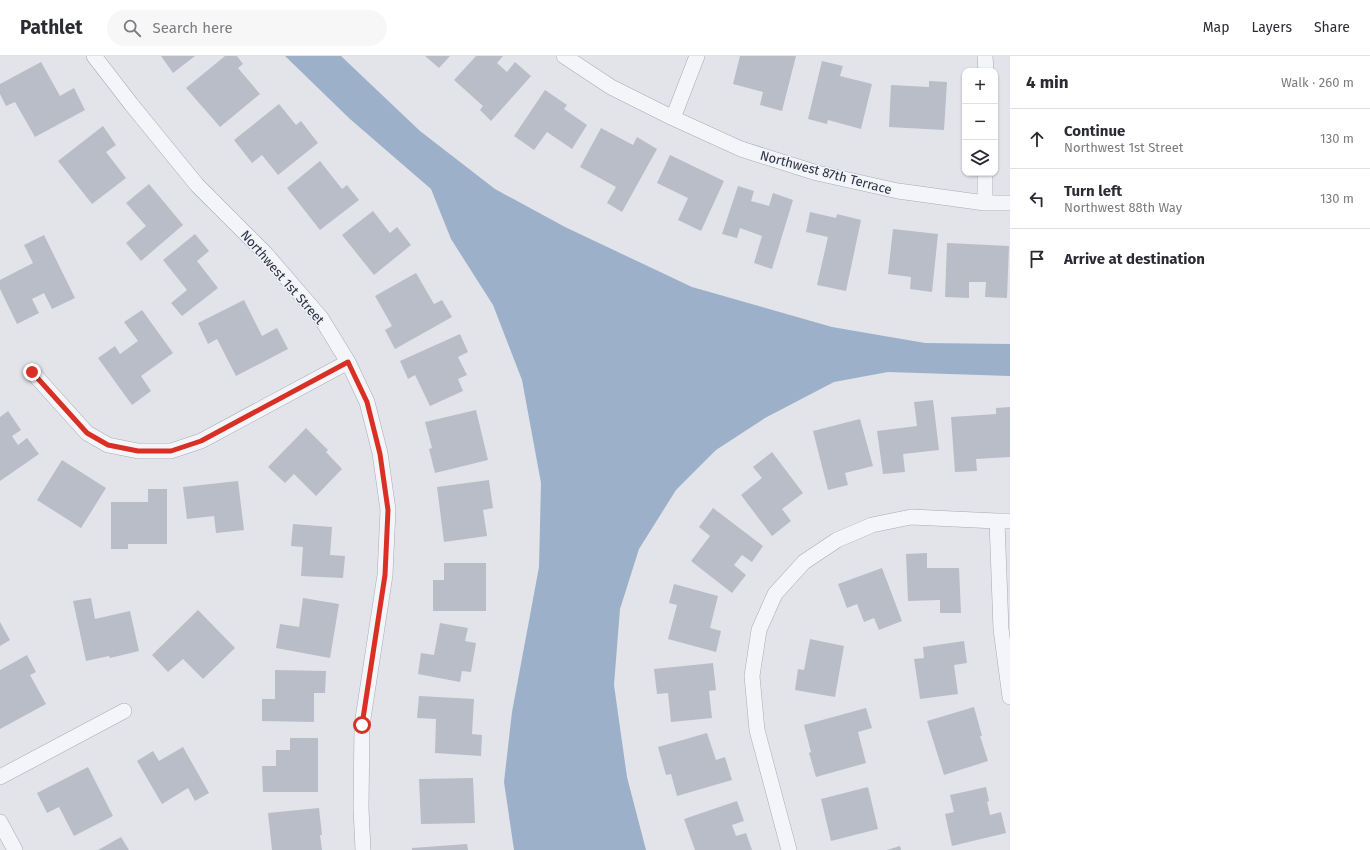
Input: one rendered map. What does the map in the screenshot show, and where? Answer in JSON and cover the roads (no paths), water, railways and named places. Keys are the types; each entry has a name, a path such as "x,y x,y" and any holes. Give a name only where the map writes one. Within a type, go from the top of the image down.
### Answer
{"street":[{"name":"Northwest 1st Street","path":"94,56 197,185 265,253 321,318 348,362 367,402 380,454 388,510 385,575 362,725 361,808 363,850"},
{"name":"Northwest 87th Terrace","path":"564,56 611,87 673,118 741,149 817,173 898,191 985,203 1010,203"},
{"path":"673,118 696,56"},
{"path":"985,56 986,68"},
{"path":"985,176 985,203"},
{"path":"32,372 87,433 108,445 138,451 171,451 201,441 348,362"},
{"path":"789,850 757,730 752,676 759,630 776,594 804,562 837,540 872,525 911,517 1004,521 1001,629 1010,697"},
{"path":"0,777 124,711"},
{"path":"0,822 16,850"}],"water":[{"path":"285,56 341,56 420,131 495,189 565,227 692,287 832,327 925,343 1010,344 1010,376 888,372 834,382 765,418 716,450 676,490 639,549 620,609 614,685 627,777 646,850 514,850 504,782 512,712 539,567 541,483 522,380 493,305 451,239 431,189 350,119"}]}
